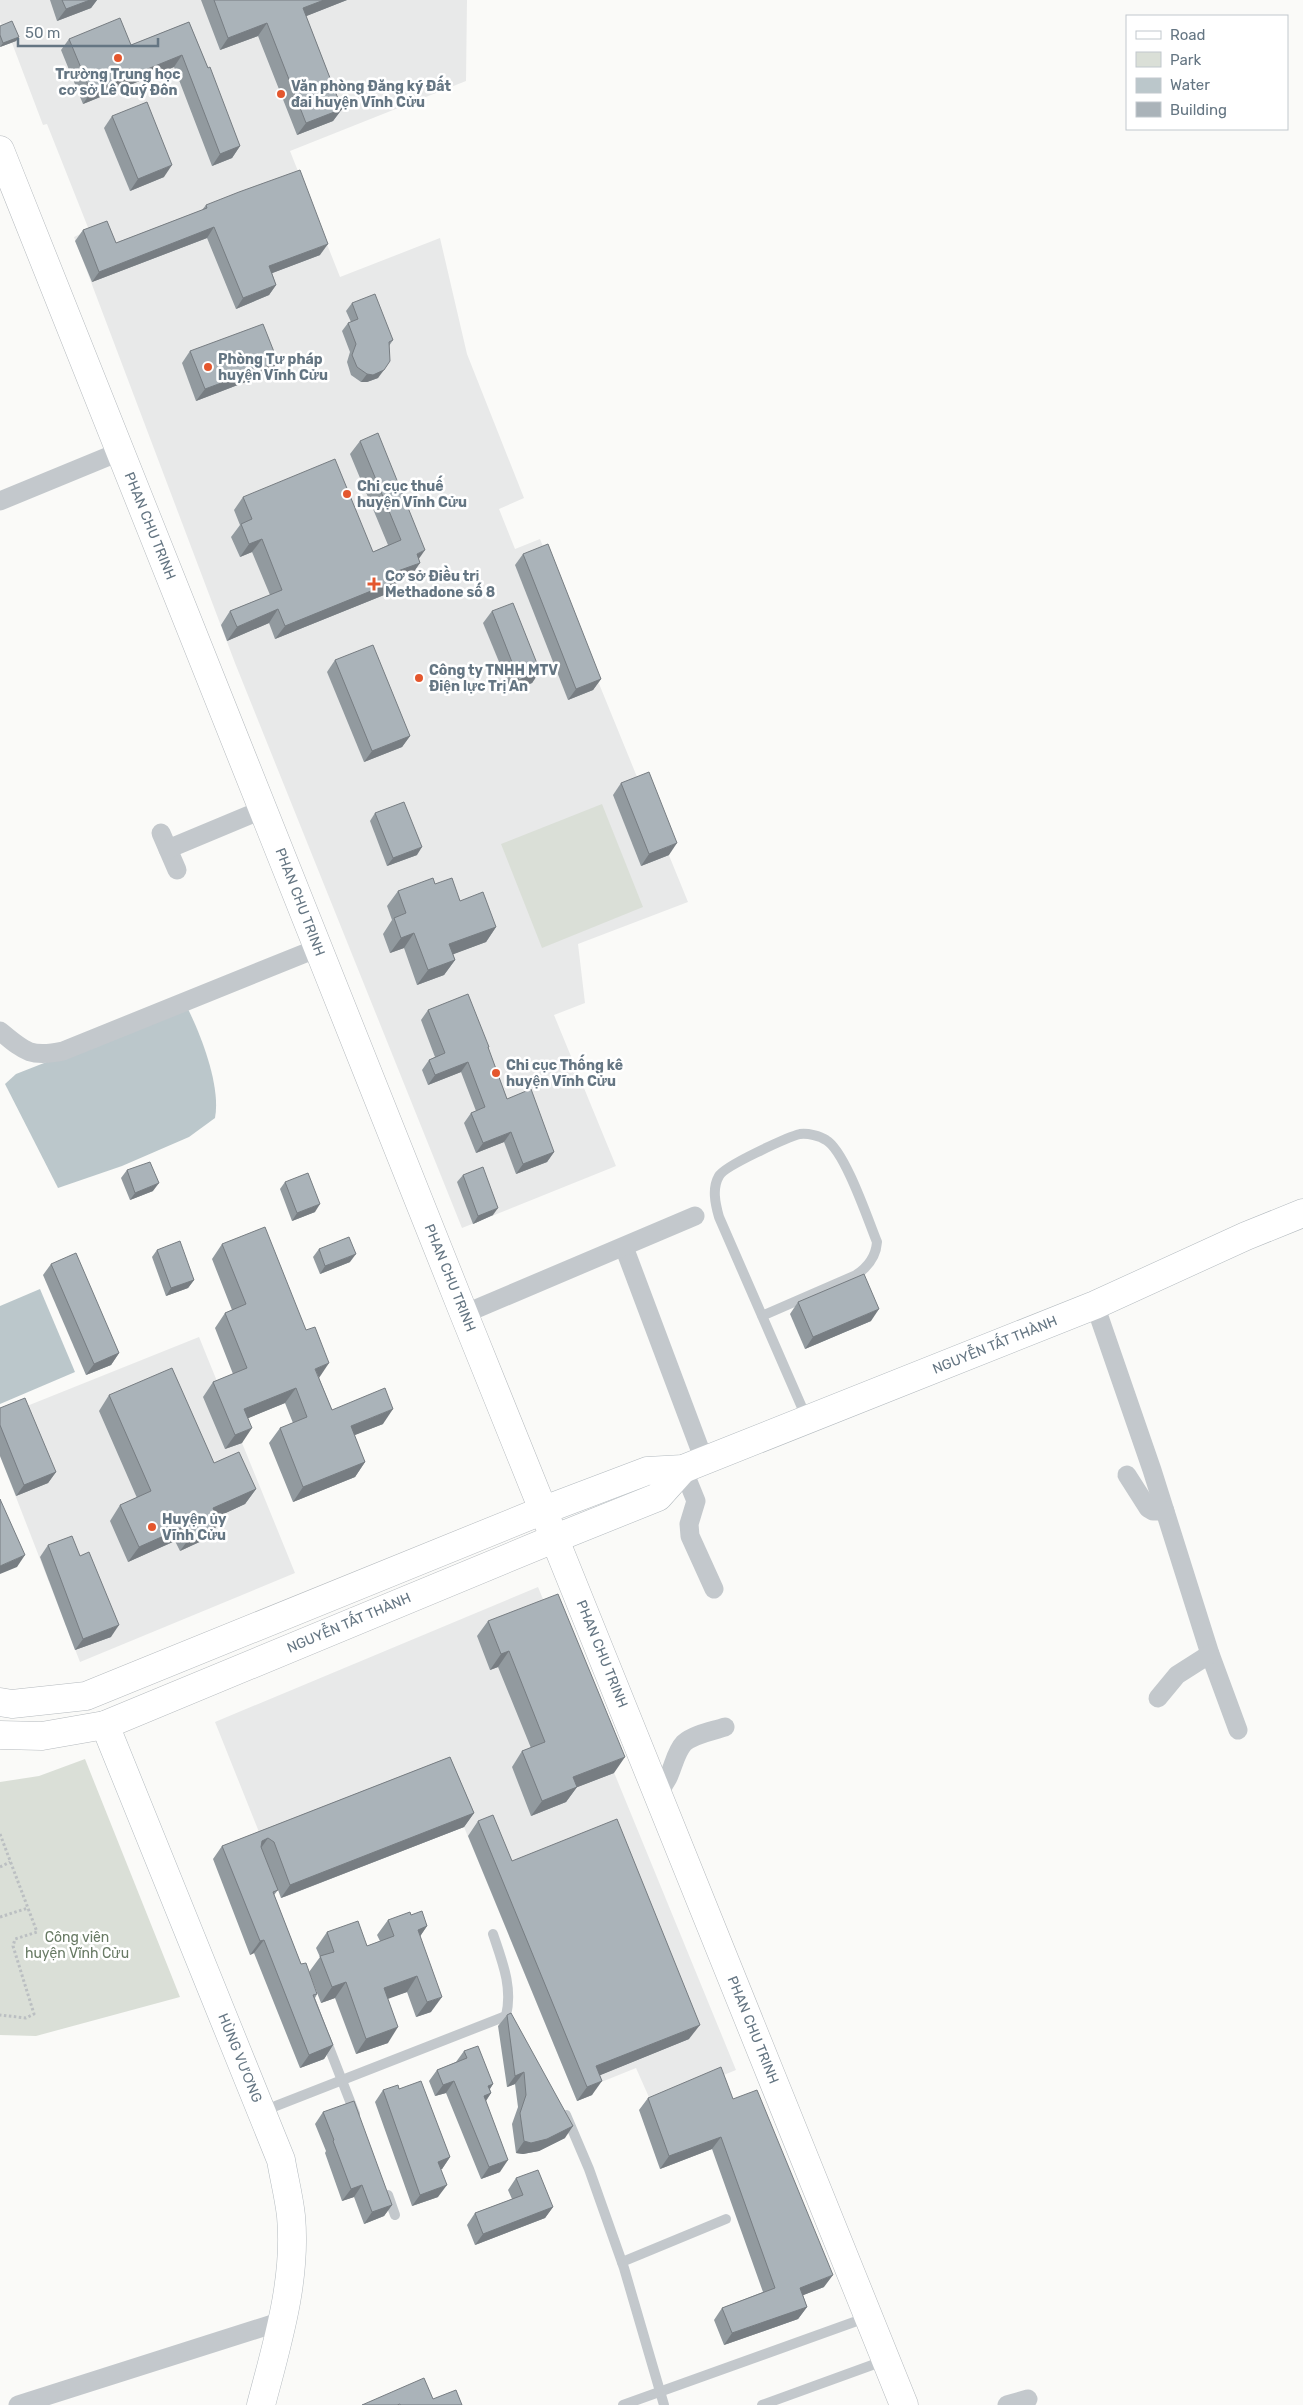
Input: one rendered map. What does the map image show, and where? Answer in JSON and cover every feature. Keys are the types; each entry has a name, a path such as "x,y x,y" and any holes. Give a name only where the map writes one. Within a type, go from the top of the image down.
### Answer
{"main road":[{"name":"PHAN CHU TRINH","path":"0,150 464,1314 556,1538 904,2405"},
{"name":"NGUYỄN TẤT THÀNH","path":"0,1702 12,1704 86,1696 544,1510 647,1472 694,1465 1095,1305 1246,1236 1303,1213"},
{"name":"NGUYỄN TẤT THÀNH","path":"0,1736 42,1736 105,1725 658,1497 694,1465"},
{"path":"133,1678 144,1709"},
{"name":"HÙNG VƯƠNG","path":"105,1725 281,2160 291,2216 291,2267 282,2321 261,2405"}],"street":[{"path":"0,501 120,452"},
{"path":"177,870 164,841 264,809"},
{"path":"0,1031 30,1053 46,1054 63,1051 318,948"},
{"path":"464,1314 695,1216"},
{"path":"624,1247 694,1465 696,1501 689,1524 690,1536 714,1590"},
{"path":"1095,1305 1165,1511 1210,1654 1238,1730"},
{"path":"1126,1475 1148,1508 1153,1511 1165,1511"},
{"path":"1158,1698 1177,1675 1210,1654"},
{"path":"658,1792 666,1783 678,1753 685,1743 725,1726"},
{"path":"18,2405 282,2321"},
{"path":"1008,2405 1028,2398"}],"lane":[{"path":"762,1316 856,1275 865,1269 876,1250 876,1242 838,1152 826,1139 818,1136 800,1134 729,1165 724,1169 716,1182 714,1194 719,1217 807,1420"},
{"path":"492,1934 506,1975 509,2002 506,2016 516,2032"},
{"path":"262,2112 506,2016"},
{"path":"321,2025 359,2123"},
{"path":"561,2106 575,2132 622,2262 664,2405"},
{"path":"384,2188 395,2215"},
{"path":"622,2262 726,2219"},
{"path":"623,2405 868,2317"},
{"path":"762,2405 886,2360"}],"path":[{"path":"0,1834 37,1932 15,1939 13,1946 34,2014 26,2018 0,2015"},
{"path":"0,1866 10,1862"},
{"path":"0,1916 28,1908"}],"shaded area":[{"path":"0,0 467,0 466,81 290,151 340,277 440,238 467,354 524,498 499,509 515,549 540,539 688,902 578,944 585,1003 554,1015 616,1166 462,1228 235,663 74,237 89,230 47,124 43,125 12,43 0,46 2,27 0,21"},
{"name":"Huyện ủy Vĩnh Cửu","path":"199,1337 295,1573 80,1662 0,1456 17,1410"},
{"path":"538,1587 736,2070 652,2104 636,2068 589,2087 592,2095 577,2101 464,1827 285,1897 215,1722"}],"green space":[{"path":"602,804 643,907 542,948 501,844"},
{"name":"Công viên huyện Vĩnh Cửu","path":"85,1759 180,1997 36,2036 0,2035 0,1782 39,1776"}],"water":[{"path":"187,1007 204,1046 212,1076 216,1105 215,1118 189,1137 122,1166 58,1188 5,1084 16,1074"},
{"path":"40,1289 75,1372 0,1404 0,1306"}],"building":[{"path":"62,0 90,0 66,9"},
{"path":"214,0 324,0 303,8 342,109 306,123 267,23 228,38"},
{"path":"120,18 131,45 189,22 208,68 210,67 240,146 220,154 182,55 91,92 69,39"},
{"path":"12,21 19,37 3,43 0,35 0,26"},
{"path":"147,102 172,165 138,179 112,116"},
{"path":"300,170 328,244 269,266 276,285 243,298 214,227 99,272 83,230 107,221 116,243 207,208 206,205"},
{"path":"375,294 393,340 389,342 390,361 384,370 373,375 367,374 357,367 352,355 356,344 348,323 358,319 352,303"},
{"path":"263,324 278,362 205,389 190,351"},
{"path":"378,433 425,550 417,554 420,563 395,572 398,580 285,626 278,609 237,627 230,611 282,590 262,539 249,544 241,524 252,519 243,497 335,459 373,552 401,540 360,441"},
{"path":"548,544 601,679 576,689 523,554"},
{"path":"513,603 540,671 519,680 492,611"},
{"path":"373,645 410,736 372,751 335,660"},
{"path":"649,772 677,843 649,854 621,783"},
{"path":"404,802 422,847 393,858 375,813"},
{"path":"433,878 435,884 452,878 460,901 483,892 496,927 449,944 455,960 428,970 414,933 401,938 394,918 406,913 398,891"},
{"path":"468,994 507,1099 531,1089 554,1152 523,1164 511,1132 483,1143 471,1113 485,1107 468,1062 435,1075 429,1060 445,1053 428,1010"},
{"path":"150,1162 159,1183 135,1193 127,1170"},
{"path":"483,1167 498,1208 478,1216 463,1175"},
{"path":"308,1173 320,1204 297,1213 285,1182"},
{"path":"265,1227 306,1330 315,1327 329,1363 315,1369 332,1410 385,1388 393,1409 351,1426 365,1462 303,1487 280,1428 307,1417 296,1388 244,1409 252,1428 235,1435 213,1382 247,1368 225,1313 246,1304 222,1244"},
{"path":"349,1237 356,1254 325,1266 319,1249"},
{"path":"180,1241 194,1280 171,1288 157,1250"},
{"path":"76,1253 119,1353 94,1364 51,1264"},
{"path":"864,1274 879,1309 813,1337 798,1302"},
{"path":"172,1368 214,1463 239,1452 256,1489 213,1508 219,1523 191,1536 186,1526 139,1547 120,1505 151,1491 109,1395"},
{"path":"25,1398 56,1472 24,1485 0,1425 0,1408"},
{"path":"0,1499 25,1555 0,1566"},
{"path":"72,1536 80,1556 89,1552 119,1625 83,1639 48,1545"},
{"path":"558,1594 625,1757 573,1777 577,1787 542,1801 522,1751 545,1742 509,1651 501,1654 488,1621"},
{"path":"450,1757 474,1813 290,1885 274,1842 268,1838 262,1841 261,1847 278,1890 273,1892 301,1964 306,1963 317,1994 313,1995 333,2045 309,2055 264,1940 260,1941 222,1846"},
{"path":"493,1815 512,1861 617,1819 700,2025 596,2066 602,2081 587,2087 478,1821"},
{"path":"422,1911 427,1926 418,1930 442,1997 427,2002 417,1976 384,1988 398,2027 366,2039 346,1982 332,1987 320,1956 334,1952 327,1932 358,1921 367,1946 394,1936 388,1920 410,1912 411,1915"},
{"path":"511,2013 573,2126 547,2139 531,2143 524,2141 520,2113 526,2095 524,2072 515,2076 507,2015"},
{"path":"478,2046 493,2084 488,2086 491,2093 484,2096 508,2160 489,2167 454,2081 443,2085 437,2070 467,2058 464,2051"},
{"path":"721,2067 733,2099 757,2090 833,2275 800,2288 807,2307 732,2333 722,2308 775,2288 721,2137 669,2156 648,2098"},
{"path":"421,2081 450,2157 438,2162 447,2185 420,2195 383,2090 398,2085 399,2089"},
{"path":"354,2101 392,2205 372,2212 362,2185 351,2189 323,2112"},
{"path":"538,2170 553,2207 483,2234 475,2213 523,2195 516,2178"},
{"path":"424,2378 433,2399 456,2390 462,2405 362,2405"}],"place":[{"name":"Trường Trung học cơ sở Lê Quý Đôn","path":"118,58"},
{"name":"Văn phòng Đăng ký Đất đai huyện Vĩnh Cửu","path":"281,94"},
{"name":"Phòng Tư pháp huyện Vĩnh Cửu","path":"208,367"},
{"name":"Chi cục thuế huyện Vĩnh Cửu","path":"347,494"},
{"name":"Cơ sở Điều trị Methadone số 8","path":"374,584"},
{"name":"Công ty TNHH MTV Điện lực Trị An","path":"419,678"},
{"name":"Chi cục Thống kê huyện Vĩnh Cửu","path":"496,1073"},
{"name":"Huyện ủy Vĩnh Cửu","path":"152,1527"}]}
